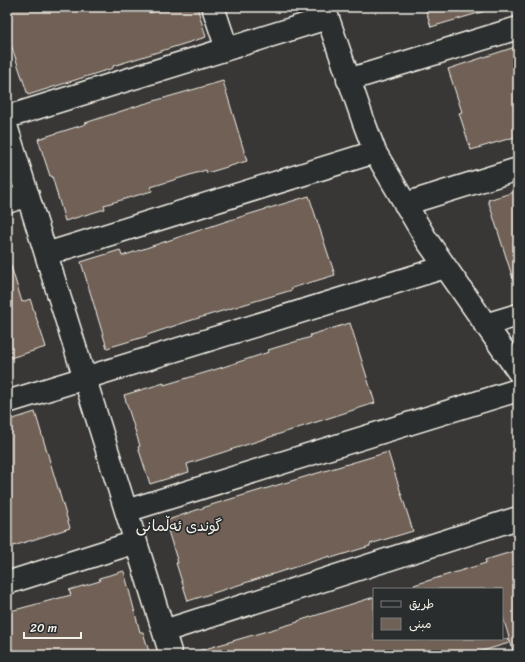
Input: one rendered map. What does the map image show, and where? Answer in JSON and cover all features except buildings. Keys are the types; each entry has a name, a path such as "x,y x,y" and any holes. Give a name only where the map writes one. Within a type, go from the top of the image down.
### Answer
{"street":[{"path":"213,7 227,49"},
{"path":"7,117 227,49 325,13 375,152 444,267 518,370"},
{"path":"348,80 518,28"},
{"path":"7,129 171,655"},
{"path":"46,254 375,152"},
{"path":"405,204 518,169"},
{"path":"7,202 28,195"},
{"path":"7,402 444,267"},
{"path":"486,325 518,315"},
{"path":"126,510 518,390"},
{"path":"164,631 518,518"},
{"path":"7,583 136,542"}],"district":[{"name":"گوندی ئەڵمانی","path":"179,526"}]}
